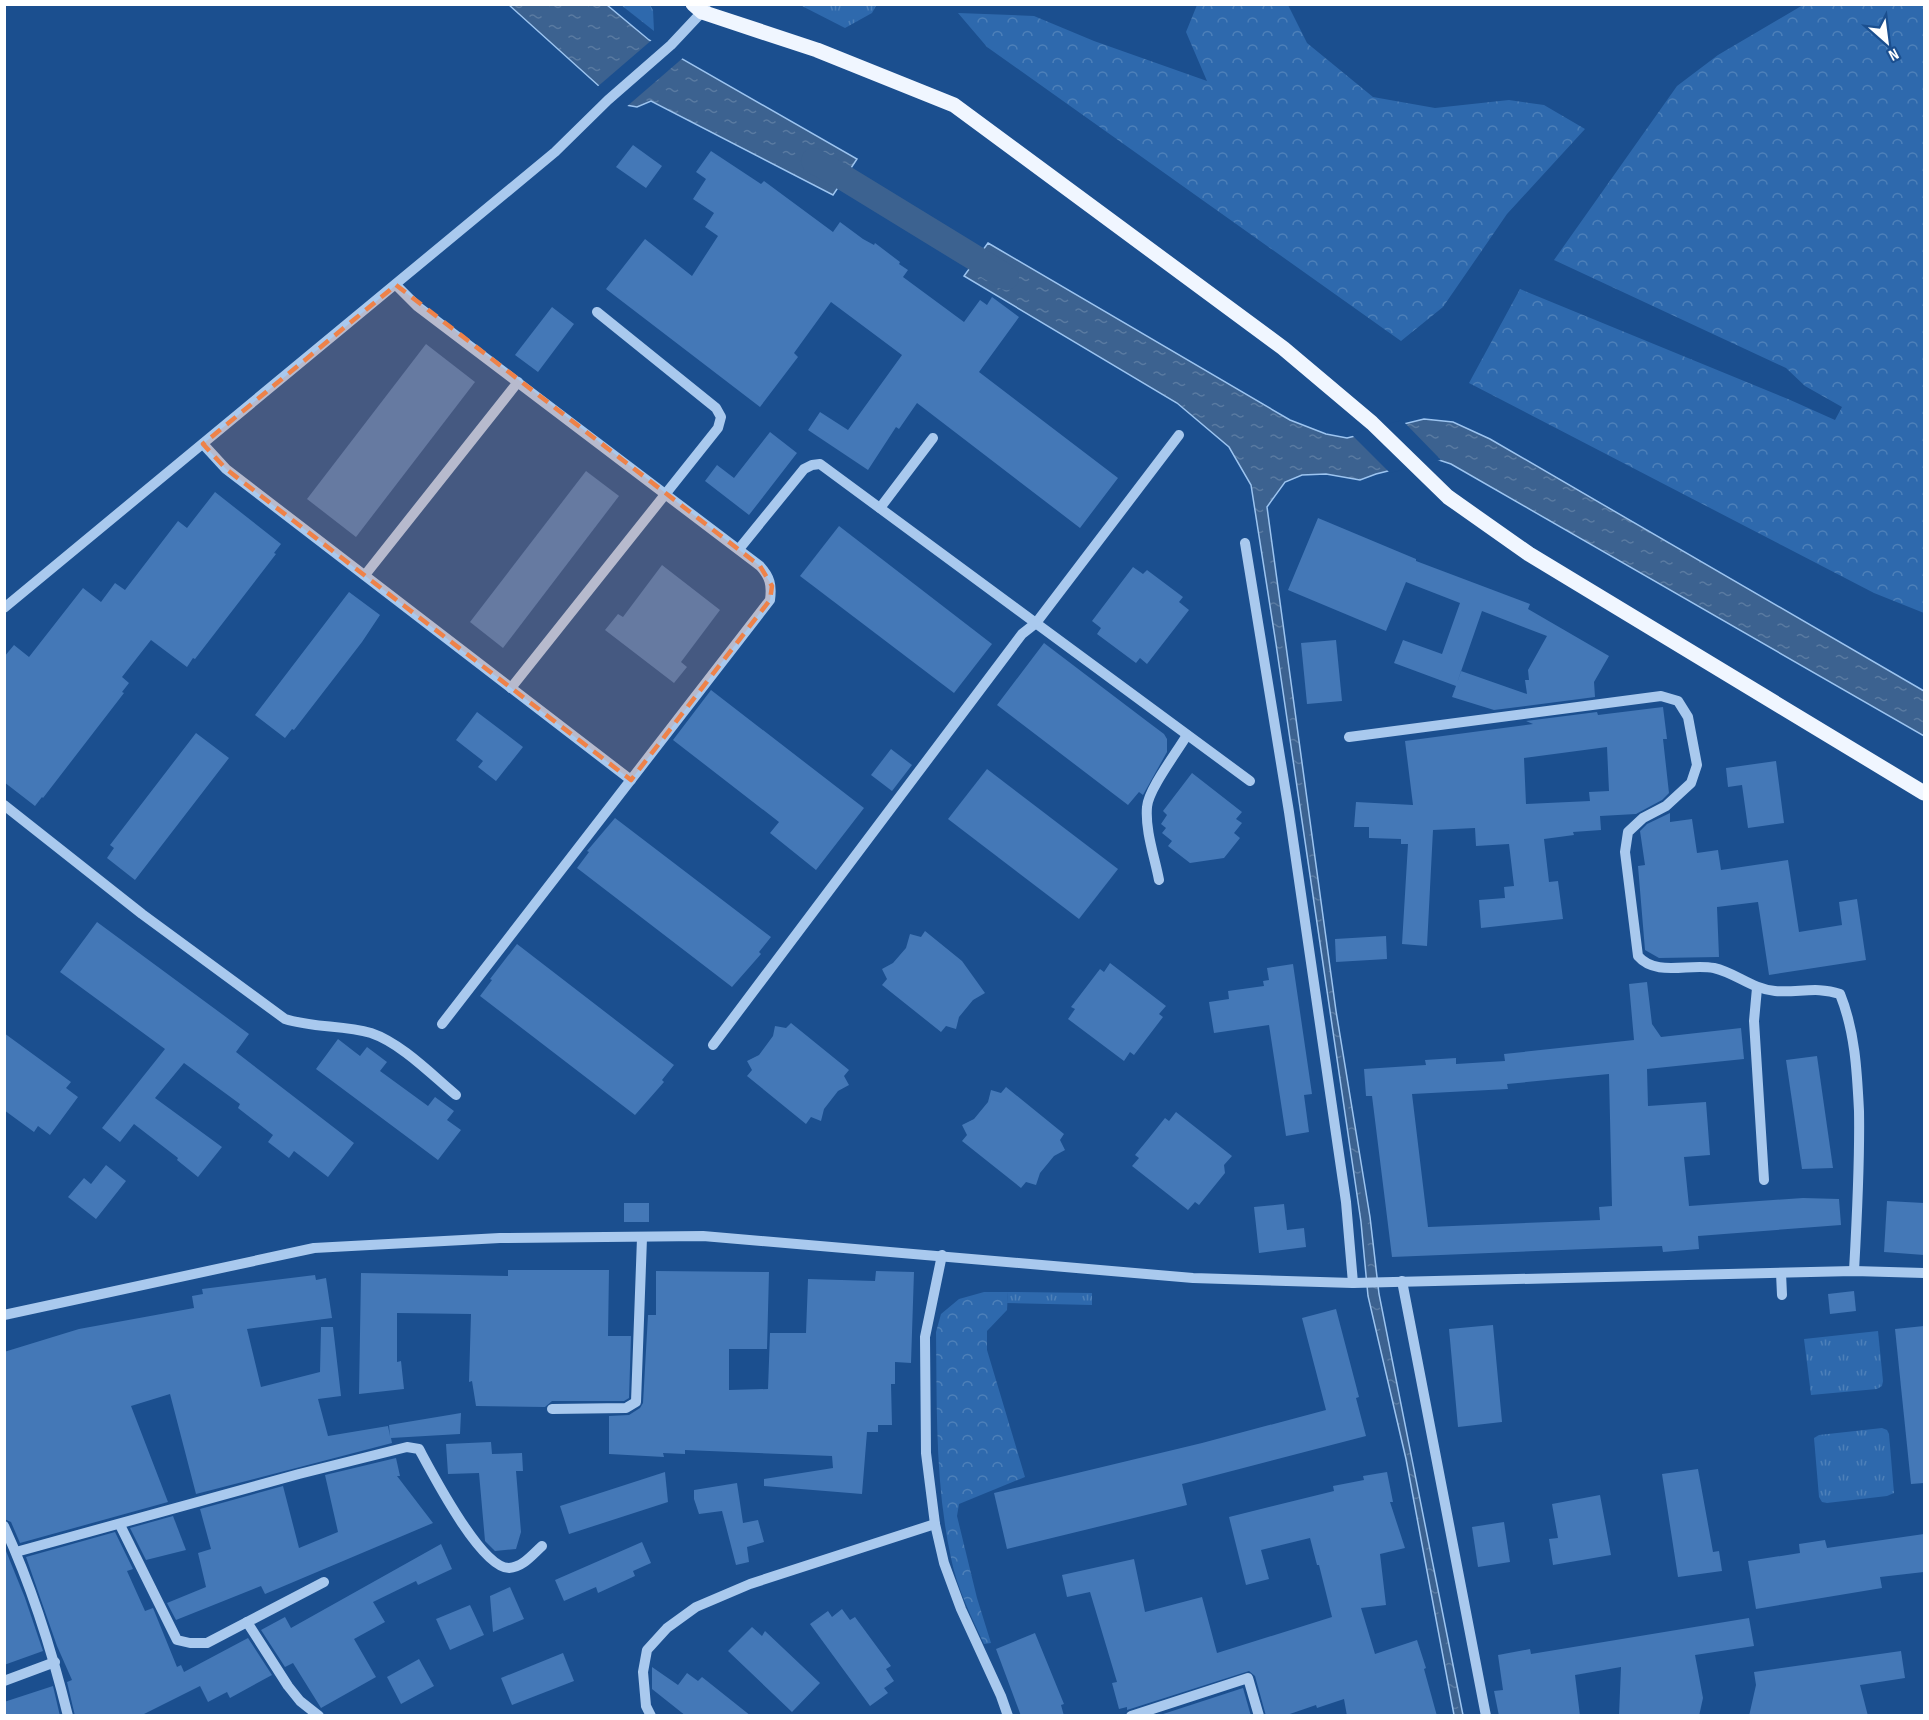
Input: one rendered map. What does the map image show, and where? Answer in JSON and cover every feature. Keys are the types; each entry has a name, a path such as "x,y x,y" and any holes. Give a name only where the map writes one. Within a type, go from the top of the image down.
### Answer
{"main road":[{"path":"700,7 817,50 954,105 1229,306 1330,385 1448,496 1528,554 1924,793"}],"street":[{"path":"4,608 555,152 608,100 671,45 700,7"},
{"path":"396,285 417,306 739,549 760,566 768,575 772,586 770,600 442,1024"},
{"path":"511,688 718,428 721,417 716,408 597,312"},
{"path":"365,575 518,382"},
{"path":"713,1045 1022,634 1036,623 1179,435"},
{"path":"880,508 933,438"},
{"path":"203,444 226,469 631,780"},
{"path":"739,549 804,469 820,464 1250,781"},
{"path":"1245,543 1298,871 1346,1202 1353,1283"},
{"path":"1349,737 1661,696 1678,702 1688,717 1697,765 1691,783 1666,806 1643,818 1628,832 1625,852 1638,956 1644,963 1655,967 1712,968 1728,973 1757,988 1776,991 1827,990 1840,994 1848,1016 1857,1072 1860,1162 1854,1271"},
{"path":"1159,880 1147,806 1152,792 1188,735"},
{"path":"4,805 142,914 285,1019 298,1023 370,1033 391,1042 456,1095"},
{"path":"1757,988 1754,1021 1764,1180"},
{"path":"4,1315 314,1248 500,1238 703,1236 1193,1278 1353,1283 1854,1271 1924,1273"},
{"path":"552,1409 626,1407 636,1402 642,1238"},
{"path":"942,1255 925,1337 926,1453 935,1524 944,1563 961,1609 1008,1716"},
{"path":"1781,1273 1782,1295"},
{"path":"1402,1281 1486,1716"},
{"path":"16,1552 299,1474 407,1447 419,1449 463,1525 484,1552 500,1567 521,1566 542,1546"},
{"path":"651,1716 646,1706 643,1672 647,1650 667,1628 696,1607 750,1584 935,1524"},
{"path":"120,1525 177,1640 207,1643 324,1582"},
{"path":"4,1526 16,1552 55,1662 68,1716"},
{"path":"247,1622 288,1686 300,1701 319,1716"},
{"path":"4,1681 55,1662"},
{"path":"1131,1716 1248,1678 1259,1716"}],"highlighted area":[{"path":"396,285 760,566 772,586 770,600 631,780 226,469 203,444"}],"green space":[{"path":"877,4 872,13 845,28 800,5"},
{"path":"621,5 650,5 653,10 654,31"},
{"path":"1197,5 1288,5 1307,43 1373,97 1435,108 1509,100 1544,105 1585,129 1507,214 1443,307 1401,341 987,47 958,13 1034,16 1094,41 1207,81 1186,32"},
{"path":"1803,5 1924,5 1924,613 1874,593 1469,383 1520,289 1835,420 1842,407 1805,386 1786,368 1554,260 1677,86 1718,55"},
{"path":"984,1292 1008,1292 1007,1310 987,1331 987,1350 1025,1477 959,1504 957,1516 977,1598 991,1643 984,1644 957,1580 946,1530 939,1474 936,1332 941,1314 959,1299"},
{"path":"1008,1292 1092,1293 1092,1305 1007,1303"},
{"path":"1878,1331 1882,1386 1877,1389 1811,1395 1804,1339"},
{"path":"1882,1428 1889,1434 1894,1493 1887,1496 1822,1502 1819,1497 1814,1438 1819,1435"}],"water":[{"path":"509,5 607,5 649,40 857,159 833,195 651,101 637,107 626,105 600,87"},
{"path":"988,243 1290,420 1326,434 1347,438 1424,419 1453,422 1490,439 1924,691 1924,736 1451,464 1436,459 1360,480 1326,474 1302,475 1285,482 1267,507 1336,1011 1370,1217 1379,1294 1463,1715 1454,1715 1406,1459 1368,1296 1361,1222 1251,485 1229,447 1177,403 964,276"}],"pier":[{"path":"653,39 684,57 625,108 596,88"},
{"path":"1402,420 1441,460 1390,473 1351,434"}],"building":[{"path":"633,145 662,166 646,188 616,167"},
{"path":"711,151 761,184 764,181 833,232 840,222 863,239 874,245 875,243 908,270 903,277 964,322 980,300 987,305 992,297 1019,317 979,372 1118,478 1080,528 917,403 899,429 896,427 868,470 808,430 820,412 848,430 902,355 831,302 794,353 798,357 760,407 606,289 645,239 692,276 718,236 705,227 714,213 693,199 706,179 696,172"},
{"path":"552,307 574,324 538,372 515,355"},
{"path":"426,344 475,382 356,537 307,499"},
{"path":"770,432 797,453 749,515 705,481 717,465 734,478"},
{"path":"586,471 619,496 503,648 470,622"},
{"path":"215,492 281,544 274,553 276,554 187,667 151,640 122,677 129,683 122,692 124,693 35,806 4,782 4,657 14,645 29,657 83,588 101,602 115,583 125,590 178,521 187,528"},
{"path":"1318,518 1416,559 1416,561 1530,604 1528,609 1609,656 1594,682 1595,697 1494,710 1452,697 1456,686 1394,663 1403,640 1442,654 1460,603 1406,582 1386,631 1288,590","holes":["1482,611 1547,636 1528,670 1529,680 1525,680 1527,694 1461,671"]},
{"path":"839,526 992,644 954,693 800,576"},
{"path":"662,565 720,610 681,662 687,667 674,683 605,630 618,614 623,617"},
{"path":"1133,567 1143,574 1147,570 1183,597 1179,602 1189,610 1147,664 1140,658 1136,663 1097,634 1101,628 1092,621"},
{"path":"349,592 380,615 362,642 294,730 292,729 285,738 255,715"},
{"path":"1336,640 1342,701 1307,704 1301,643"},
{"path":"1044,643 1164,734 1167,739 1167,752 1143,795 1139,792 1128,805 997,705"},
{"path":"711,690 864,808 816,870 770,833 779,822 673,740"},
{"path":"1663,707 1667,739 1663,739 1669,793 1662,800 1636,814 1600,816 1601,830 1573,832 1574,835 1544,839 1549,882 1558,881 1563,919 1481,928 1479,900 1505,898 1504,887 1514,886 1509,844 1476,846 1475,828 1433,830 1427,946 1402,944 1408,844 1401,844 1401,839 1369,838 1369,827 1354,827 1356,802 1413,805 1405,741 1533,724 1526,721 1597,712 1598,715","holes":["1607,747 1609,791 1589,792 1590,801 1526,804 1524,758"]},
{"path":"477,712 523,747 496,781 478,767 483,761 456,740"},
{"path":"196,733 229,758 135,880 107,858 114,848 110,845"},
{"path":"891,749 912,765 892,791 871,775"},
{"path":"1776,761 1784,823 1748,828 1742,785 1728,787 1726,768"},
{"path":"987,769 1118,869 1079,919 948,819"},
{"path":"1192,773 1242,812 1236,819 1242,823 1234,833 1240,838 1224,858 1190,863 1168,846 1172,841 1162,833 1166,828 1161,824 1167,815 1163,811"},
{"path":"1670,813 1670,822 1692,819 1697,853 1718,850 1721,870 1788,860 1799,932 1842,925 1839,902 1857,899 1866,960 1769,975 1758,902 1717,907 1719,957 1659,958 1645,950 1638,866 1645,865 1640,831 1647,824"},
{"path":"615,818 771,937 759,952 761,954 732,987 577,868 589,852 587,851"},
{"path":"97,922 249,1034 236,1052 354,1143 328,1177 294,1151 289,1158 268,1142 273,1135 238,1108 240,1104 184,1063 155,1098 222,1147 198,1177 177,1160 178,1158 134,1124 120,1142 102,1128 165,1049 60,972"},
{"path":"925,931 962,961 985,993 973,1000 959,1017 956,1029 946,1026 941,1032 882,985 887,979 882,969 893,963 906,948 910,934 921,937"},
{"path":"1386,936 1387,959 1336,962 1335,939"},
{"path":"517,944 674,1065 662,1080 664,1082 635,1115 480,996"},
{"path":"1110,963 1166,1006 1159,1014 1163,1017 1134,1055 1130,1052 1124,1061 1068,1019 1075,1009 1071,1007 1100,969 1104,972"},
{"path":"1293,964 1312,1094 1304,1095 1309,1132 1286,1136 1269,1025 1214,1033 1209,1002 1229,999 1228,991 1264,986 1263,981 1269,980 1267,968"},
{"path":"1647,982 1652,1024 1661,1037 1741,1028 1744,1059 1647,1069 1648,1106 1706,1102 1710,1155 1684,1157 1689,1206 1803,1198 1839,1199 1841,1225 1698,1236 1699,1249 1663,1252 1662,1246 1392,1257 1372,1096 1366,1096 1364,1069 1426,1065 1425,1060 1456,1058 1456,1064 1505,1061 1504,1054 1634,1040 1629,984","holes":["1609,1074 1612,1206 1599,1207 1600,1220 1428,1227 1412,1094 1508,1089 1507,1084"]},
{"path":"791,1023 849,1070 844,1076 849,1085 838,1091 824,1109 821,1121 811,1117 806,1124 747,1076 752,1070 747,1061 759,1055 773,1036 775,1026 786,1028"},
{"path":"4,1033 71,1082 66,1088 78,1097 50,1135 38,1126 34,1132 4,1110"},
{"path":"338,1039 360,1056 367,1047 387,1062 380,1071 428,1106 435,1097 454,1111 447,1120 461,1130 438,1160 316,1069"},
{"path":"1817,1056 1833,1168 1802,1169 1786,1060"},
{"path":"1006,1087 1064,1134 1060,1140 1065,1150 1054,1156 1040,1173 1036,1185 1026,1182 1021,1188 962,1141 967,1135 962,1125 974,1119 988,1102 991,1090 1001,1093"},
{"path":"1176,1112 1232,1156 1224,1165 1225,1173 1199,1205 1195,1202 1188,1210 1132,1166 1139,1158 1135,1155 1165,1118 1169,1121"},
{"path":"106,1165 126,1181 96,1219 68,1197 84,1178 91,1184"},
{"path":"1887,1201 1924,1203 1924,1255 1884,1252"},
{"path":"624,1203 649,1203 649,1222 624,1222"},
{"path":"1284,1204 1287,1230 1304,1228 1306,1247 1259,1253 1254,1207"},
{"path":"508,1270 609,1270 608,1336 631,1336 629,1398 624,1401 552,1401 545,1407 476,1406 472,1381 469,1382 471,1314 397,1313 397,1362 401,1361 404,1389 359,1394 361,1273 508,1276"},
{"path":"656,1271 769,1272 767,1349 729,1349 729,1390 768,1389 770,1333 806,1333 808,1279 875,1281 876,1271 914,1272 911,1363 895,1362 895,1384 891,1384 892,1425 878,1425 878,1432 867,1432 862,1494 764,1486 764,1479 833,1468 832,1456 685,1450 685,1454 663,1453 664,1457 609,1454 609,1416 629,1415 640,1408 643,1403 648,1315 656,1315"},
{"path":"315,1275 316,1280 326,1278 332,1318 247,1329 261,1387 320,1372 321,1327 333,1327 341,1396 318,1399 328,1436 388,1426 390,1436 389,1425 461,1413 460,1434 391,1438 392,1443 196,1494 170,1394 131,1406 168,1502 20,1543 11,1522 4,1519 4,1352 79,1329 194,1308 192,1296 203,1294 202,1289"},
{"path":"1854,1291 1856,1311 1830,1314 1828,1294"},
{"path":"1336,1309 1359,1397 1356,1398 1366,1436 1182,1484 1187,1505 1007,1549 994,1493 1202,1443 1326,1410 1302,1318"},
{"path":"1493,1325 1502,1422 1458,1427 1449,1329"},
{"path":"1924,1326 1924,1483 1911,1484 1895,1329"},
{"path":"491,1442 492,1454 522,1453 523,1471 516,1471 521,1532 516,1549 495,1551 485,1541 479,1473 448,1474 446,1444"},
{"path":"396,1458 400,1476 397,1476 433,1523 265,1594 261,1586 176,1620 167,1603 206,1587 198,1553 211,1549 200,1509 283,1486 299,1548 338,1532 325,1475"},
{"path":"1698,1469 1713,1552 1719,1551 1722,1571 1678,1577 1662,1474"},
{"path":"665,1472 668,1502 569,1534 560,1506"},
{"path":"1387,1472 1393,1502 1390,1502 1405,1548 1380,1554 1386,1605 1361,1608 1375,1654 1417,1640 1437,1716 1347,1716 1344,1699 1317,1708 1316,1705 1284,1716 1266,1716 1255,1676 1249,1671 1127,1710 1127,1707 1119,1709 1112,1683 1117,1682 1090,1592 1067,1597 1062,1575 1134,1559 1145,1612 1202,1597 1217,1653 1332,1617 1310,1538 1261,1550 1269,1579 1246,1585 1229,1517 1334,1491 1333,1486 1364,1480 1363,1476"},
{"path":"737,1483 743,1523 758,1520 764,1542 747,1547 749,1562 736,1565 722,1511 699,1514 694,1499 694,1490"},
{"path":"1600,1495 1611,1555 1553,1565 1549,1539 1558,1538 1552,1504"},
{"path":"173,1516 186,1550 146,1560 130,1528"},
{"path":"1504,1522 1510,1562 1478,1567 1472,1527"},
{"path":"115,1532 133,1569 127,1571 145,1611 153,1608 177,1667 181,1665 184,1672 248,1638 272,1675 230,1698 227,1692 208,1702 200,1686 140,1716 75,1716 67,1682 72,1680 57,1646 26,1557"},
{"path":"1924,1534 1924,1572 1880,1577 1882,1588 1756,1609 1748,1561 1800,1553 1799,1544 1825,1540 1827,1548"},
{"path":"642,1542 651,1563 633,1571 635,1576 598,1593 596,1587 564,1601 555,1580"},
{"path":"441,1544 452,1569 418,1585 416,1581 373,1602 385,1622 354,1639 376,1677 321,1708 293,1663 285,1667 261,1630 285,1617 291,1628"},
{"path":"4,1546 43,1651 4,1665"},
{"path":"510,1587 524,1619 493,1632 490,1596"},
{"path":"470,1605 484,1635 450,1650 436,1619"},
{"path":"842,1609 850,1620 855,1617 891,1666 886,1669 894,1681 884,1688 888,1693 870,1706 810,1624 828,1611 832,1617"},
{"path":"1749,1618 1754,1646 1695,1655 1703,1698 1699,1716 1619,1716 1621,1667 1575,1675 1580,1716 1499,1716 1494,1691 1503,1690 1498,1655 1530,1649 1531,1654"},
{"path":"752,1627 762,1636 765,1631 820,1683 792,1712 728,1651"},
{"path":"1035,1633 1064,1704 1061,1705 1064,1716 1021,1716 996,1649"},
{"path":"1901,1651 1905,1678 1860,1685 1868,1716 1749,1716 1756,1685 1754,1672"},
{"path":"563,1653 574,1681 512,1705 501,1678"},
{"path":"419,1659 434,1686 401,1704 387,1677"},
{"path":"652,1667 678,1685 687,1673 698,1681 702,1677 751,1716 686,1716 652,1689"},
{"path":"53,1686 60,1716 4,1716 4,1702"},
{"path":"1243,1688 1251,1716 1157,1716"}],"waterway":[{"path":"814,161 1006,277"}]}
